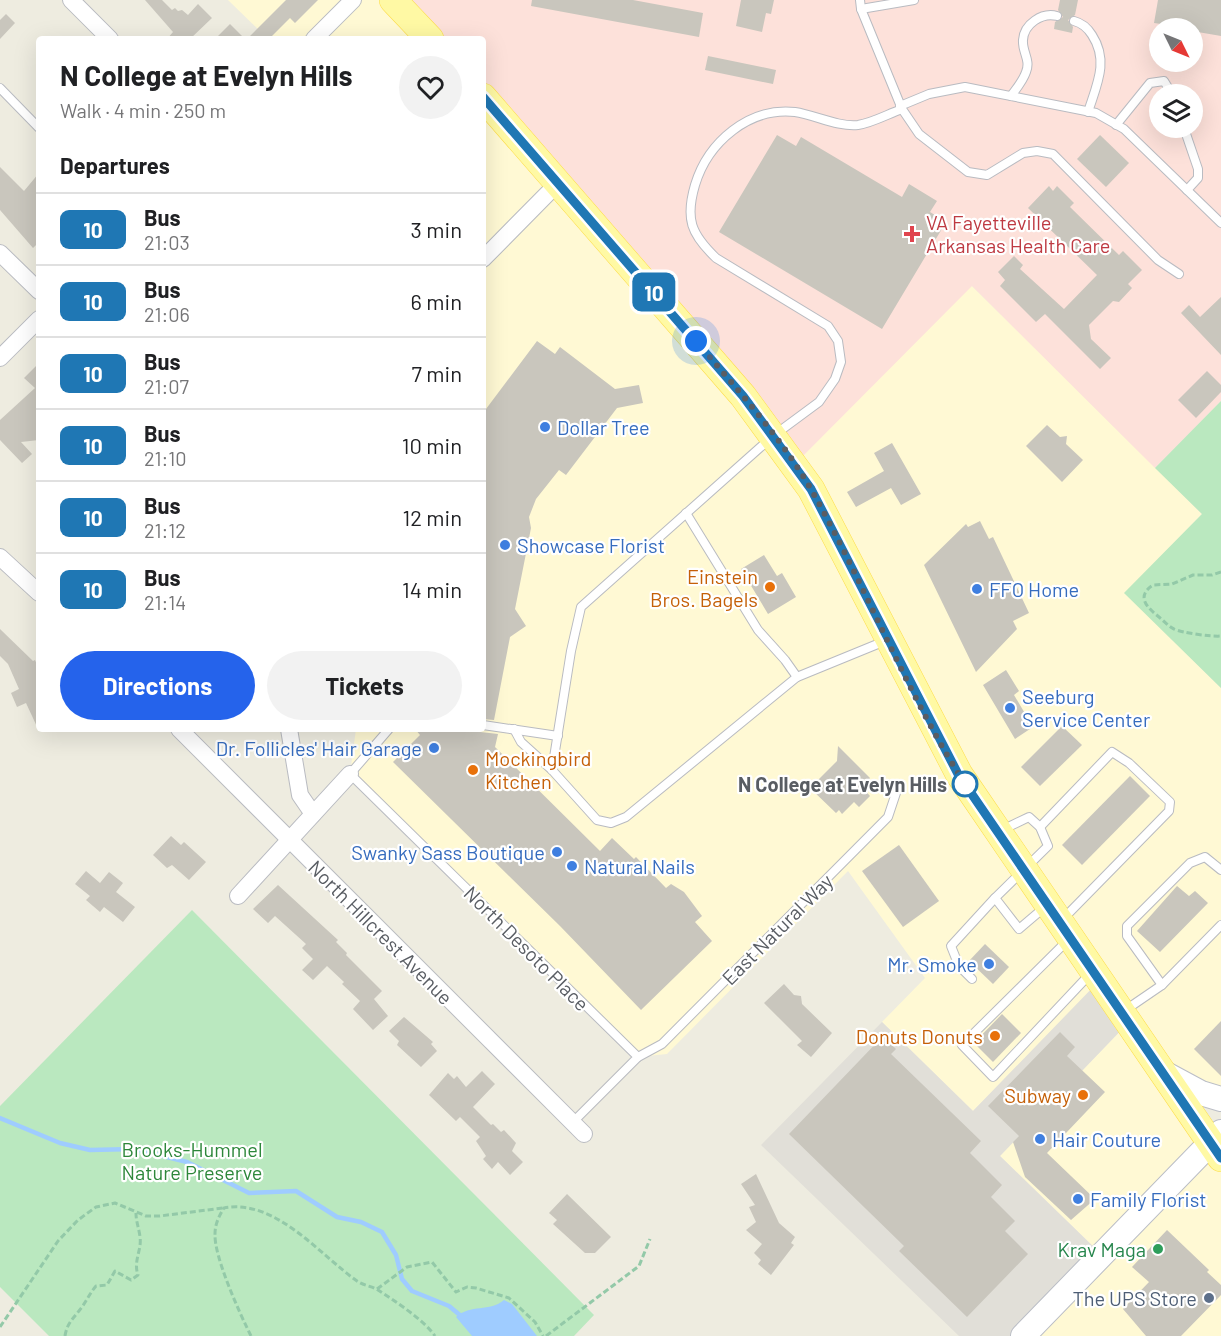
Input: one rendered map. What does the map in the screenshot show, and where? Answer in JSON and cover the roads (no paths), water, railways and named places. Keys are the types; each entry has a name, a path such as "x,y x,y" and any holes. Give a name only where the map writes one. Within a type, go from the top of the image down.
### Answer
{"main road":[{"path":"393,0 427,36"},
{"path":"486,100 743,396 811,489 958,774 1023,873 1162,1072 1218,1144"}],"street":[{"path":"71,0 107,36"},
{"path":"317,36 353,0"},
{"path":"486,256 559,182"},
{"path":"0,253 36,288"},
{"path":"0,358 36,322"},
{"path":"0,556 36,590"},
{"name":"North Hillcrest Avenue","path":"182,732 578,1129"},
{"path":"290,732 300,795 313,814"},
{"path":"238,896 350,774"},
{"path":"1162,1072 1201,1094 1221,1099"},
{"path":"1023,1336 1218,1144"}],"lane":[{"path":"914,0 860,5 901,108 920,134 968,172 987,175 1023,153 1037,151 1053,154 1158,260 1179,274"},
{"path":"1011,96 1027,72 1028,60 1023,39 1027,28 1040,17 1057,16"},
{"path":"1074,21 1082,23 1100,47 1102,64 1088,112"},
{"path":"1149,84 1164,81 1166,84"},
{"path":"1116,125 1149,84"},
{"path":"552,770 571,651 581,608 773,436 819,402 835,380 841,362 838,341 828,326 716,258 703,245 690,223 691,200 698,177 718,144 730,131 752,118 773,113 794,112 858,125 929,94 965,87 1088,112 1116,125 1221,223"},
{"path":"0,88 36,125"},
{"path":"1187,138 1198,169 1198,178 1187,190"},
{"path":"686,513 758,630 797,677"},
{"path":"514,729 521,742 552,770 597,820 611,823 626,817 797,677 889,640"},
{"path":"486,725 558,736"},
{"path":"350,774 386,732"},
{"path":"1040,827 1112,752 1129,763 1170,802 1168,811 1058,922 962,1045 993,1077 1092,972"},
{"name":"North Desoto Place","path":"350,774 638,1057"},
{"name":"East Natural Way","path":"638,1057 662,1044 888,817 898,787"},
{"path":"972,979 958,966 951,946 995,898 1048,846 1040,827 1029,817 996,832"},
{"path":"1162,985 1127,936 1127,926 1190,863 1205,857 1221,870"},
{"path":"995,898 1019,929 1058,922"},
{"path":"1121,1013 1162,985 1221,925"},
{"path":"578,1129 638,1057"}],"water":[{"path":"504,1300 512,1304 537,1336 472,1336 456,1317 467,1311 493,1306"}],"waterway":[{"path":"0,1118 60,1143 90,1150 135,1149 187,1162 249,1193 296,1191 337,1217 361,1222 382,1232 396,1255 402,1279 412,1291 449,1306 461,1316"}],"place":[{"name":"VA Fayetteville Arkansas Health Care","path":"912,234"},
{"name":"Dollar Tree","path":"545,427"},
{"name":"Showcase Florist","path":"505,545"},
{"name":"Einstein Bros. Bagels","path":"770,587"},
{"name":"FFO Home","path":"977,589"},
{"name":"Seeburg Service Center","path":"1010,708"},
{"name":"Dr. Follicles' Hair Garage","path":"434,748"},
{"name":"Mockingbird Kitchen","path":"473,770"},
{"name":"N College at Evelyn Hills","path":"965,784"},
{"name":"Swanky Sass Boutique","path":"557,852"},
{"name":"Natural Nails","path":"572,866"},
{"name":"Mr. Smoke","path":"989,964"},
{"name":"Donuts Donuts","path":"995,1036"},
{"name":"Subway","path":"1083,1095"},
{"name":"Hair Couture","path":"1040,1139"},
{"name":"Family Florist","path":"1078,1199"},
{"name":"Krav Maga","path":"1158,1249"},
{"name":"The UPS Store","path":"1209,1298"}],"park label":[{"name":"Brooks-Hummel Nature Preserve","path":"192,1160"}]}
